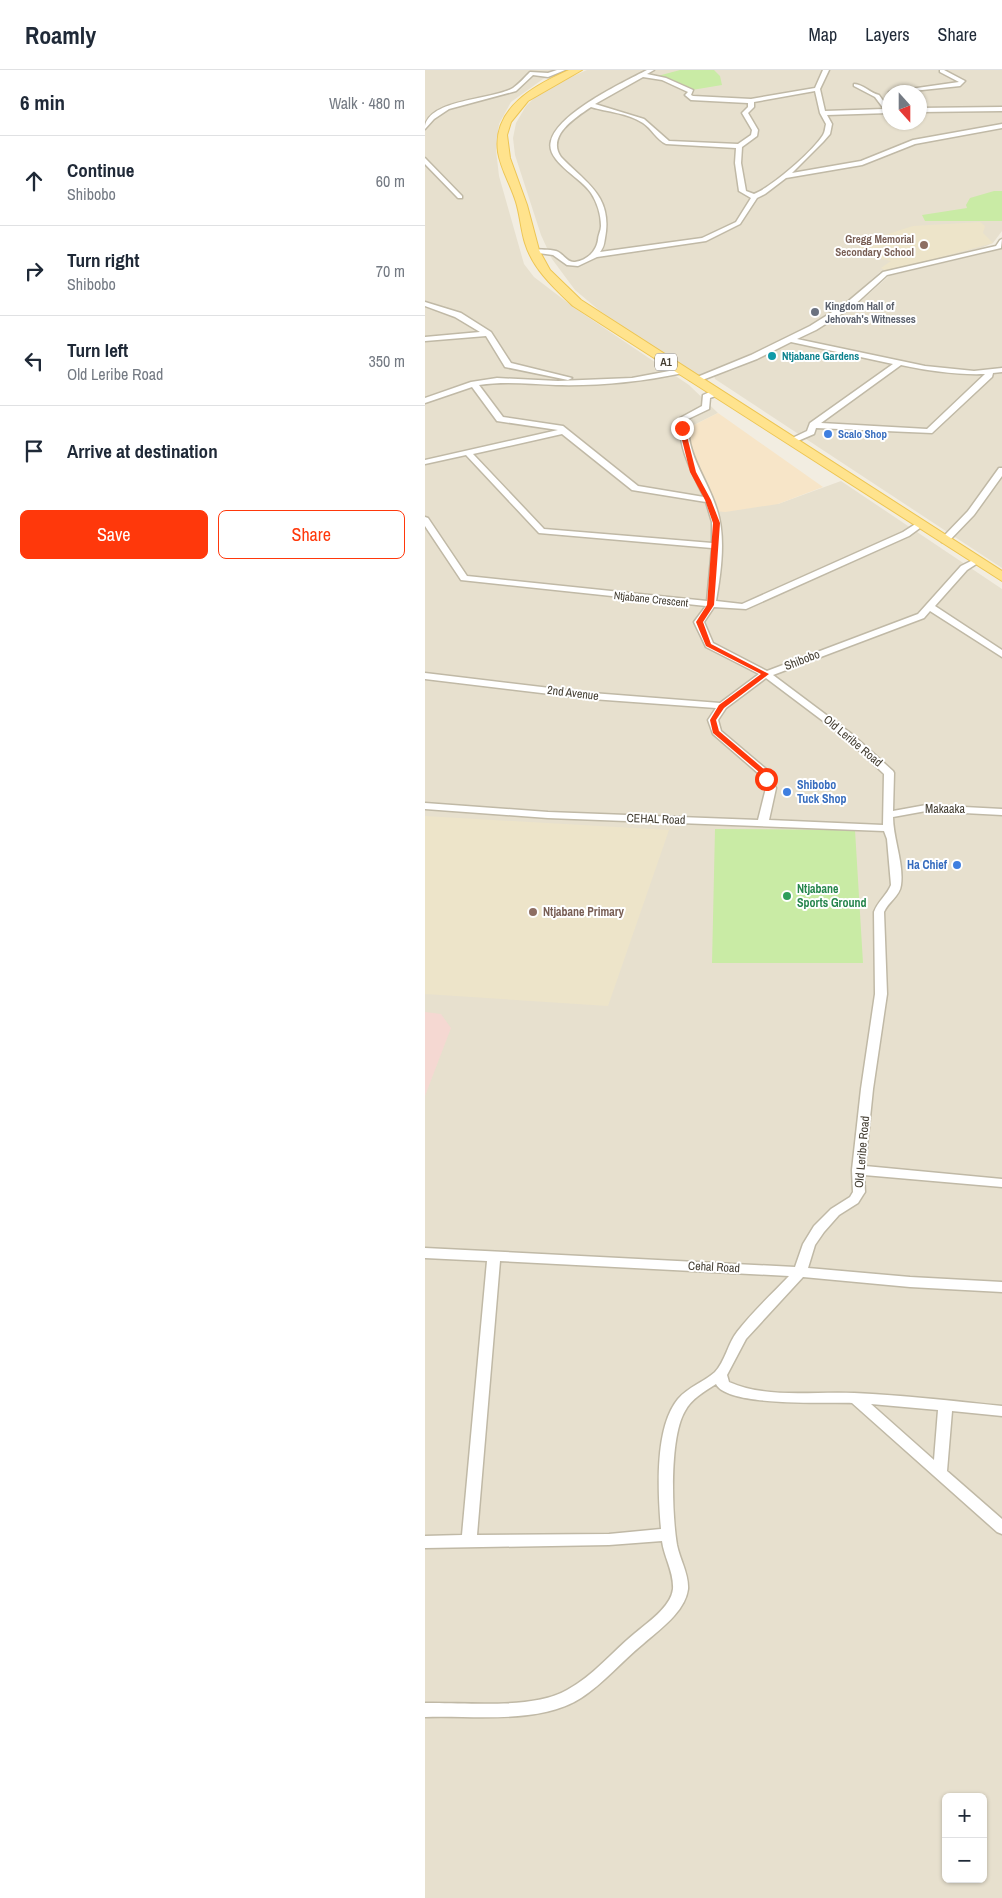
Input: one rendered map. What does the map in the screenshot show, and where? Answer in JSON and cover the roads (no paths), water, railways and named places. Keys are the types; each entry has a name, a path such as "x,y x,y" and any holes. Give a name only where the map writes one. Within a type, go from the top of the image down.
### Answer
{"main road":[{"name":"A1","path":"577,70 538,88 525,98 512,112 505,127 503,151 522,205 533,251 552,278 577,303 1002,577"}],"street":[{"path":"425,127 432,118 447,108 515,90 534,72 548,75 562,70"},
{"path":"595,255 601,246 600,239 604,220 595,194 567,169 554,152 553,146 558,132 589,104 651,70"},
{"path":"533,251 555,254 569,264 578,264 595,255 704,240 738,222 755,196 786,176 826,134 829,124 823,113 817,89 826,70"},
{"path":"927,88 960,84 962,81 942,71"},
{"path":"641,75 679,84 691,91 688,95 691,98 751,101 817,89"},
{"path":"856,85 871,95 877,96 882,102"},
{"path":"871,95 882,94"},
{"path":"589,104 641,120 651,125 659,139 668,142 739,146 754,136 755,130 745,113 751,107 751,101"},
{"path":"927,110 1002,108"},
{"path":"823,113 882,111"},
{"path":"786,176 862,163 913,142 1002,126"},
{"path":"739,146 738,162 742,191 746,195 755,196"},
{"path":"425,160 460,198"},
{"path":"694,380 754,357 789,338 813,328 848,306 885,274 999,247 1002,241"},
{"path":"425,304 458,315 488,334 508,365 576,382"},
{"path":"425,339 488,334"},
{"path":"789,338 925,368 974,373 1002,370"},
{"path":"790,441 811,432 813,425 899,363"},
{"path":"425,401 473,384 497,380 576,382 632,380 680,371"},
{"path":"813,425 929,430 989,375 989,371"},
{"path":"473,384 500,419 560,428 635,488 708,500"},
{"name":"Old Leribe Road","path":"715,393 706,397 705,406 684,418 682,428 693,472 708,500 717,523 710,605 699,622 709,645 766,674 850,737 889,773 888,828 892,839 896,885 893,893 882,904 879,912 881,994 867,1089 858,1170 859,1192 853,1200 835,1212 819,1229 809,1244 800,1272"},
{"path":"425,462 564,431"},
{"path":"467,452 542,531 715,546"},
{"path":"945,540 971,513 1002,470"},
{"name":"Ntjabane Crescent","path":"425,520 464,578 743,607 906,534 920,525"},
{"name":"Shibobo","path":"721,706 766,674 865,636 912,621 921,616 964,568 977,561"},
{"path":"930,607 1002,654"},
{"name":"2nd Avenue","path":"425,676 592,696 721,706"},
{"path":"721,706 713,720 716,732 762,771 771,788 763,822"},
{"name":"CEHAL Road","path":"425,806 548,815 888,828"},
{"name":"Makaaka","path":"889,815 926,808 1002,812"},
{"path":"858,1170 1002,1183"},
{"name":"Cehal Road","path":"425,1253 800,1272 1002,1288"},
{"path":"469,1539 494,1256"},
{"path":"425,1710 539,1705 566,1699 662,1618 679,1594 680,1578 669,1534 667,1508 669,1434 678,1408 698,1389 720,1375 741,1336 800,1272"},
{"path":"720,1375 723,1386 739,1392 855,1398 1002,1411"},
{"path":"855,1398 1002,1528"},
{"path":"939,1474 945,1406"},
{"path":"425,1542 469,1539 637,1539 669,1534"}],"place":[{"name":"Gregg Memorial Secondary School","path":"924,245"},
{"name":"Kingdom Hall of Jehovah's Witnesses","path":"815,312"},
{"name":"Ntjabane Gardens","path":"772,356"},
{"name":"Scalo Shop","path":"828,434"},
{"name":"Shibobo Tuck Shop","path":"787,792"},
{"name":"Ha Chief","path":"957,865"},
{"name":"Ntjabane Sports Ground","path":"787,896"},
{"name":"Ntjabane Primary","path":"533,912"}]}
